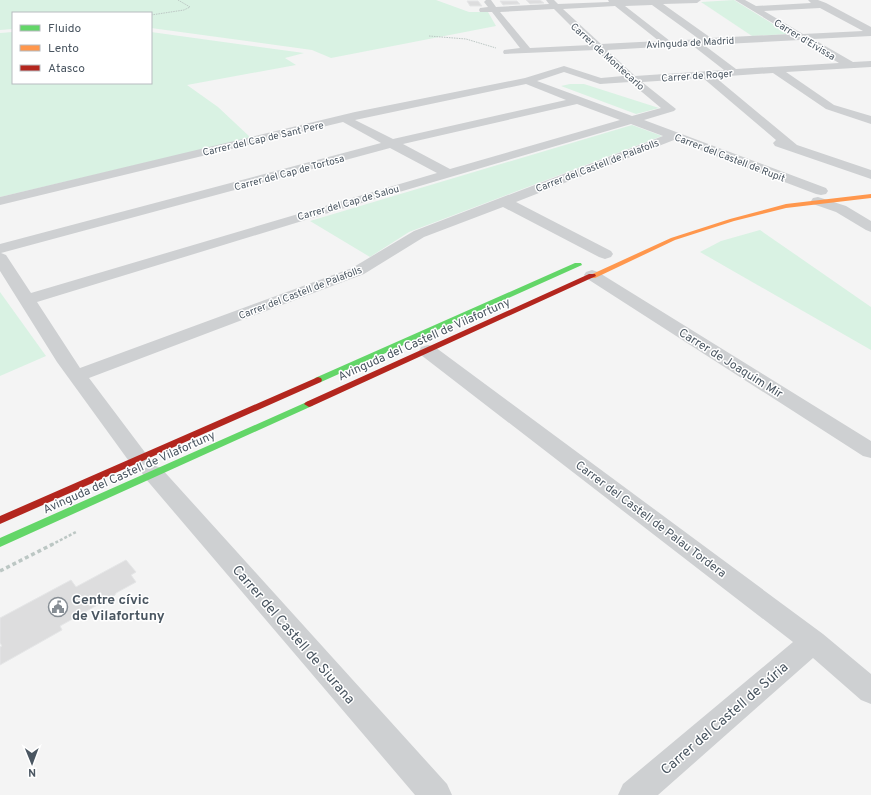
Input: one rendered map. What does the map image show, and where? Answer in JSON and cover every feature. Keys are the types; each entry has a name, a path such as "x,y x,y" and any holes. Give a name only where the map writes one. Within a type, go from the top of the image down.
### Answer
{"street":[{"path":"487,0 527,51"},
{"path":"483,10 552,3 697,0"},
{"name":"Carrer d'Eivissa","path":"739,0 866,74"},
{"path":"812,0 871,32"},
{"path":"614,2 667,43"},
{"path":"654,2 708,41"},
{"name":"Carrer de Montecarlo","path":"552,3 632,78 670,109"},
{"path":"755,9 823,6"},
{"name":"Avinguda de Madrid","path":"508,52 871,32"},
{"path":"694,42 733,72"},
{"name":"Carrer de Roger","path":"564,69 600,80 871,64"},
{"path":"527,81 564,69 621,90"},
{"path":"775,70 830,107 871,120"},
{"path":"705,74 792,147"},
{"name":"Carrer del Castell de Rupit","path":"527,81 823,194 842,209 871,227"},
{"name":"Carrer del Cap de Sant Pere","path":"0,201 346,118 527,81"},
{"path":"635,96 670,109"},
{"name":"Carrer del Cap de Tortosa","path":"0,249 393,144 579,100"},
{"name":"Carrer del Cap de Salou","path":"27,300 448,173 670,109"},
{"path":"346,118 448,173"},
{"name":"Carrer del Castell de Palafolls","path":"78,376 358,271 419,234 674,136"},
{"path":"766,139 871,175"},
{"name":"Avinguda del Castell de Vilafortuny","path":"799,194 871,196"},
{"name":"Avinguda del Castell de Vilafortuny","path":"0,520 146,466 428,351 673,239 724,222 786,206 823,194"},
{"path":"502,201 608,252"},
{"name":"Avinguda del Castell de Vilafortuny","path":"0,543 146,466 608,252"},
{"name":"Carrer del Castell de Siurana","path":"0,258 66,362 146,466 436,795"},
{"name":"Carrer de Joaquim Mir","path":"592,276 871,451"},
{"name":"Carrer del Castell de Palau Tordera","path":"428,351 813,642 871,692"},
{"name":"Carrer del Castell de Súria","path":"634,795 813,642"}],"path":[{"path":"152,15 184,10 190,6 178,0"}],"green space":[{"path":"0,0 436,0 469,12 488,12 496,26 331,58 312,50 152,28 152,12 12,12 12,29 0,30"},
{"path":"734,0 789,34 752,36 701,2"},
{"path":"12,32 12,84 152,84 152,32 304,53 285,58 296,65 187,85 218,107 251,138 0,197 0,33"},
{"path":"570,84 584,84 659,108 636,114 561,86"},
{"path":"632,125 662,136 409,232 370,257 310,221"},
{"path":"760,230 871,307 871,350 700,252 721,241"},
{"path":"0,292 46,356 0,376"}],"building":[{"path":"526,0 540,0 544,3 530,4"},
{"path":"467,1 478,1 482,6 470,6"},
{"path":"500,1 517,1 520,4 503,5"},
{"name":"Centre cívic de Vilafortuny","path":"126,560 136,572 131,575 136,582 60,626 62,630 0,665 0,647 2,646 0,643 0,618 71,580 76,587"}],"traffic: fast":[{"path":"318,380 578,265"},
{"path":"0,543 309,404"}],"traffic: slow":[{"path":"592,276 673,239 732,220 786,206 871,196"}],"traffic: jam":[{"path":"309,404 592,276"},
{"path":"0,520 318,380"}],"place":[{"name":"Centre cívic de Vilafortuny","path":"58,607"}]}
